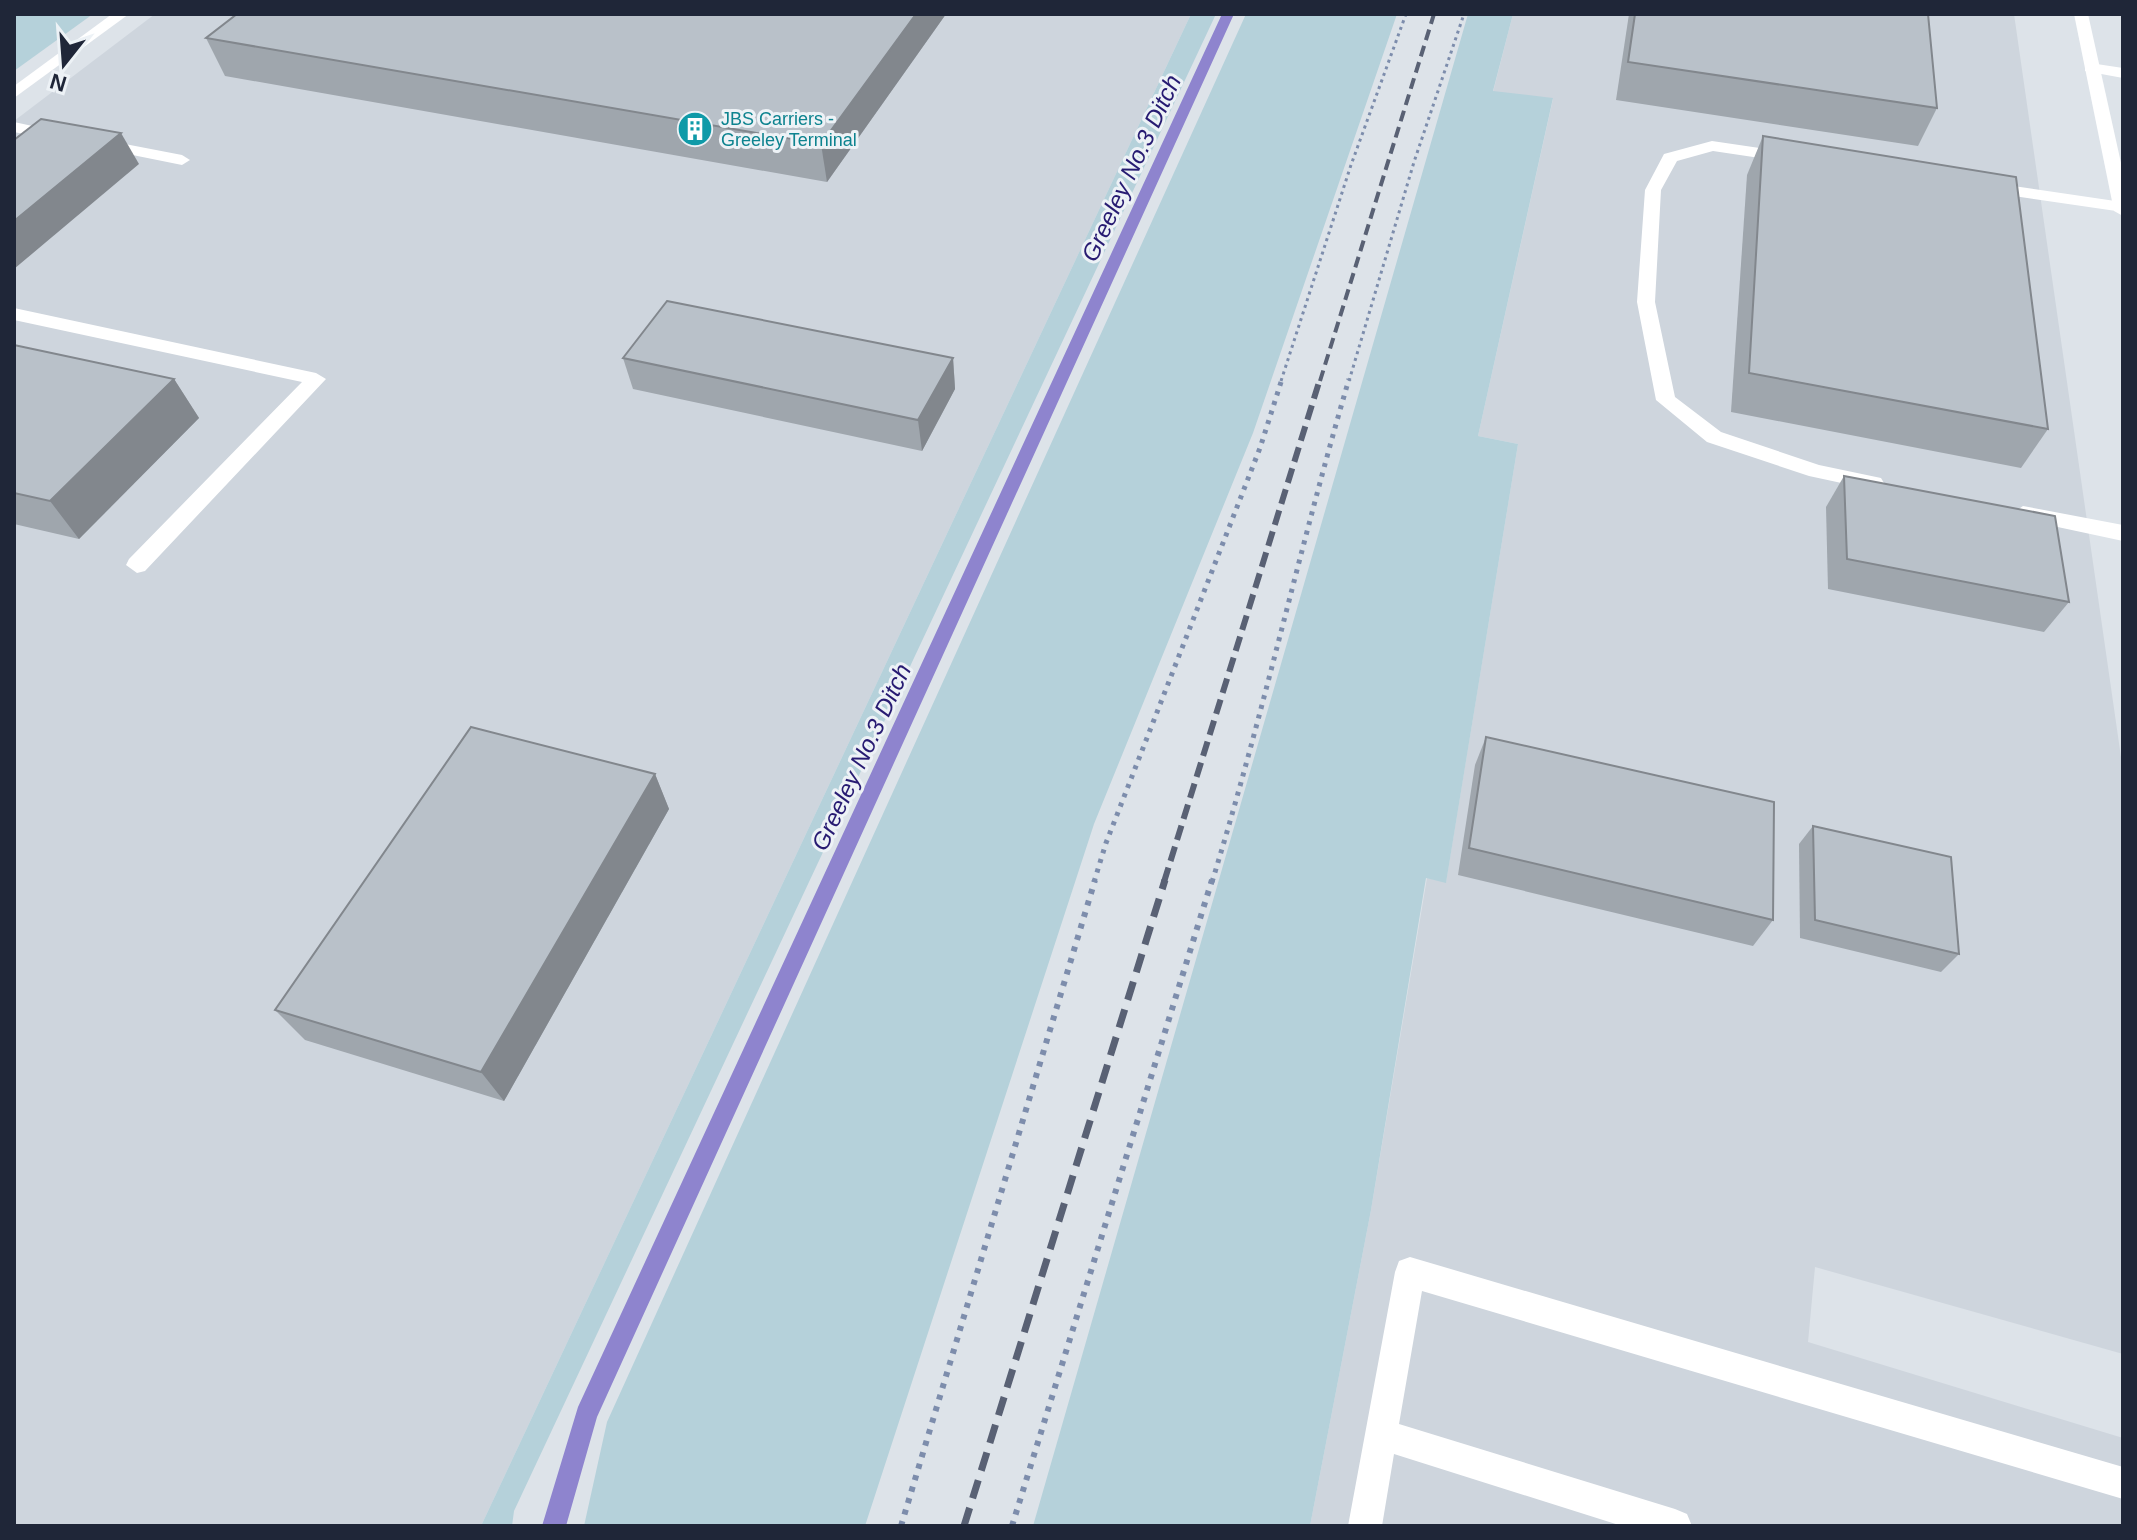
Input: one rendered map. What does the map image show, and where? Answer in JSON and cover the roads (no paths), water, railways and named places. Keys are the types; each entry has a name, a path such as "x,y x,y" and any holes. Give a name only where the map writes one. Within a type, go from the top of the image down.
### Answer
{"street":[{"path":"14,93 122,14"},
{"path":"1964,184 2123,209 2090,68 2081,14"},
{"path":"2090,68 2123,73"},
{"path":"14,127 182,160"},
{"path":"1807,160 1712,146 1670,158 1653,190 1646,302 1666,400 1714,437 1816,471 1893,487"},
{"path":"14,314 316,379 137,565"},
{"path":"2000,508 2123,533"},
{"path":"1365,1526 1410,1272 2123,1483"},
{"path":"1381,1434 1675,1526"}],"waterway":[{"name":"Greeley No.3 Ditch","path":"554,1526 586,1415 1228,14"}],"railway":[{"path":"1320,381 1434,14"},
{"path":"1164,882 1320,379"},
{"path":"964,1526 1165,880"}],"place":[{"name":"JBS Carriers - Greeley Terminal","path":"695,129"}]}
